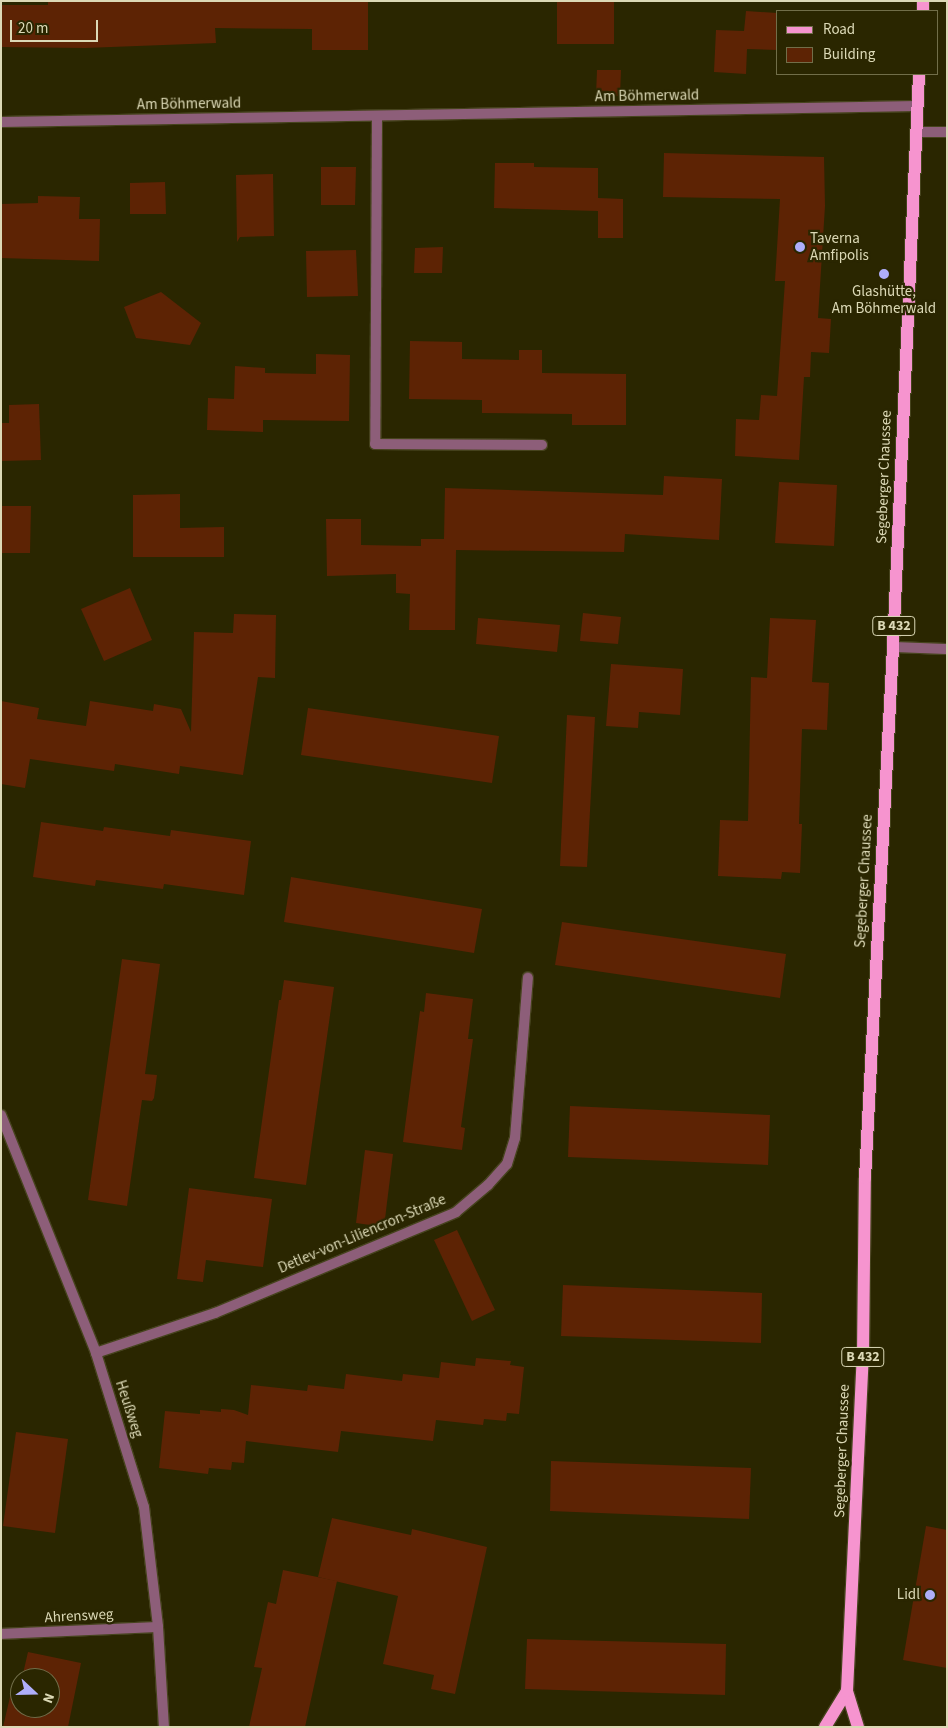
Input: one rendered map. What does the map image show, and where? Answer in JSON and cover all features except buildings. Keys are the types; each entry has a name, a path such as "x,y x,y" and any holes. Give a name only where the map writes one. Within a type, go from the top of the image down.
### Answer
{"main road":[{"name":"Segeberger Chaussee","path":"858,1727 847,1690 863,1356 865,1178 893,647 919,75"},
{"name":"Segeberger Chaussee","path":"825,1727 847,1690"}],"street":[{"name":"Am Böhmerwald","path":"1,122 917,106"},
{"path":"377,116 375,444 542,445"},
{"path":"916,132 947,132"},
{"path":"893,647 947,649"},
{"name":"Detlev-von-Liliencron-Straße","path":"96,1353 215,1313 456,1212 488,1185 507,1164 515,1138 528,978"},
{"name":"Heußweg","path":"1,1115 96,1353 144,1507 158,1627 164,1727"},
{"name":"Ahrensweg","path":"1,1634 158,1627"}],"place":[{"name":"Taverna Amfipolis","path":"800,247"},
{"name":"Glashütte, Am Böhmerwald","path":"884,274"},
{"name":"Lidl","path":"930,1595"}]}
